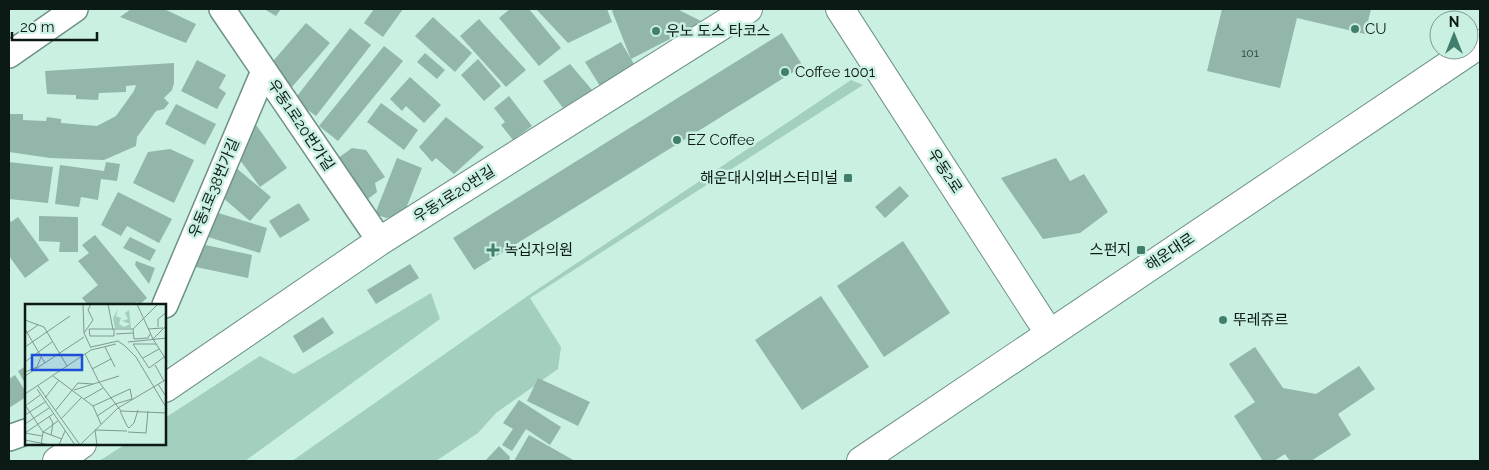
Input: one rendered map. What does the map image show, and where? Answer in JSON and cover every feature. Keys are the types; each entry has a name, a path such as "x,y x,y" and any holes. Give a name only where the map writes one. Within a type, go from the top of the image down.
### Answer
{"street":[{"path":"9,55 75,9"},
{"name":"우동1로20번가길","path":"222,9 380,241"},
{"name":"우동1로20번길","path":"166,387 380,241 748,9"},
{"name":"우동2로","path":"840,9 1049,334"},
{"name":"해운대로","path":"861,461 1480,44"},
{"name":"우동1로38번가길","path":"165,304 264,71"},
{"path":"9,438 25,432"},
{"path":"57,461 81,445"}],"green space":[{"path":"851,80 863,85 530,298 561,347 558,369 496,413 478,433 436,461 292,461 529,295"},
{"path":"431,293 440,319 245,461 99,461 124,445 166,445 166,417 260,356 294,374"}],"building":[{"path":"131,9 164,9 196,24 186,43 120,17"},
{"path":"264,9 281,9 276,16"},
{"path":"374,9 403,9 383,37 364,23"},
{"path":"510,9 529,9 561,48 539,66 499,18"},
{"path":"536,9 607,9 612,22 568,43"},
{"path":"615,9 677,9 703,22 631,59 612,11"},
{"path":"1222,9 1371,9 1365,34 1297,18 1280,88 1207,71"},
{"path":"433,17 472,53 455,72 415,36"},
{"path":"479,19 526,70 506,87 460,36"},
{"path":"306,23 330,43 292,87 268,67"},
{"path":"350,28 371,45 316,116 294,100"},
{"path":"782,33 803,66 474,270 453,238"},
{"path":"621,42 635,66 600,86 585,62"},
{"path":"384,46 403,61 338,141 319,126"},
{"path":"425,53 445,70 437,79 417,62"},
{"path":"478,59 501,86 484,101 461,75"},
{"path":"197,60 226,75 219,88 226,93 217,109 181,91"},
{"path":"174,63 172,90 164,98 169,103 164,109 156,111 137,137 136,146 104,160 50,158 9,152 9,114 23,114 23,120 46,121 47,117 61,119 61,123 97,126 116,116 134,91 136,85 126,86 126,92 99,93 98,100 76,99 76,95 47,94 45,71"},
{"path":"570,64 592,90 563,108 543,81"},
{"path":"410,77 441,105 424,123 406,106 402,111 390,99"},
{"path":"509,96 532,126 513,140 501,125 505,122 494,108"},
{"path":"381,103 418,130 404,150 367,122"},
{"path":"176,104 216,124 205,145 165,124"},
{"path":"446,117 484,147 454,174 436,158 432,162 419,147"},
{"path":"254,122 287,168 260,187 234,152"},
{"path":"352,148 366,150 385,177 375,183 377,192 364,202 334,161"},
{"path":"170,149 194,160 174,203 133,183 148,152"},
{"path":"397,158 422,168 405,211 396,216 386,218 375,214"},
{"path":"1056,158 1070,181 1084,174 1108,212 1080,233 1043,239 1001,178"},
{"path":"9,162 53,167 48,203 9,199"},
{"path":"106,162 120,164 117,181 101,179 98,200 81,197 79,207 55,204 60,165 104,171"},
{"path":"235,167 271,197 250,221 215,191"},
{"path":"900,186 909,196 885,218 875,207"},
{"path":"118,192 172,219 159,243 127,226 121,236 101,225"},
{"path":"299,203 310,220 280,238 269,221"},
{"path":"215,212 267,228 260,253 208,237"},
{"path":"39,216 78,217 78,252 59,252 60,242 39,241"},
{"path":"18,217 49,260 25,278 9,256 9,218 11,222"},
{"path":"95,235 147,298 140,304 137,302 134,304 87,304 82,298 98,285 78,261 89,253 82,245"},
{"path":"130,237 156,250 150,261 123,248"},
{"path":"903,241 950,313 884,357 837,286"},
{"path":"196,243 252,255 248,278 191,266"},
{"path":"136,261 155,268 149,284 135,265"},
{"path":"410,264 419,278 376,304 367,290"},
{"path":"821,296 869,367 802,410 755,340"},
{"path":"323,317 334,333 303,353 293,336"},
{"path":"1255,347 1283,388 1316,394 1359,366 1375,389 1338,414 1351,435 1311,461 1290,461 1285,454 1274,461 1263,461 1234,416 1255,402 1229,364"},
{"path":"25,367 25,383 18,371"},
{"path":"15,375 25,390 25,398 9,408 9,379"},
{"path":"538,378 590,402 578,426 527,401"},
{"path":"519,400 561,427 550,445 526,429 512,451 502,445 513,429 503,423"},
{"path":"529,435 575,461 514,461"},
{"path":"499,446 510,457 509,461 485,461"}],"place":[{"name":"CU","path":"1355,29"},
{"name":"우노 도스 타코스","path":"656,31"},
{"name":"Coffee 1001","path":"785,72"},
{"name":"EZ Coffee","path":"677,140"},
{"name":"해운대시외버스터미널","path":"848,178"},
{"name":"녹십자의원","path":"493,250"},
{"name":"스펀지","path":"1141,250"},
{"name":"뚜레쥬르","path":"1223,320"}]}
